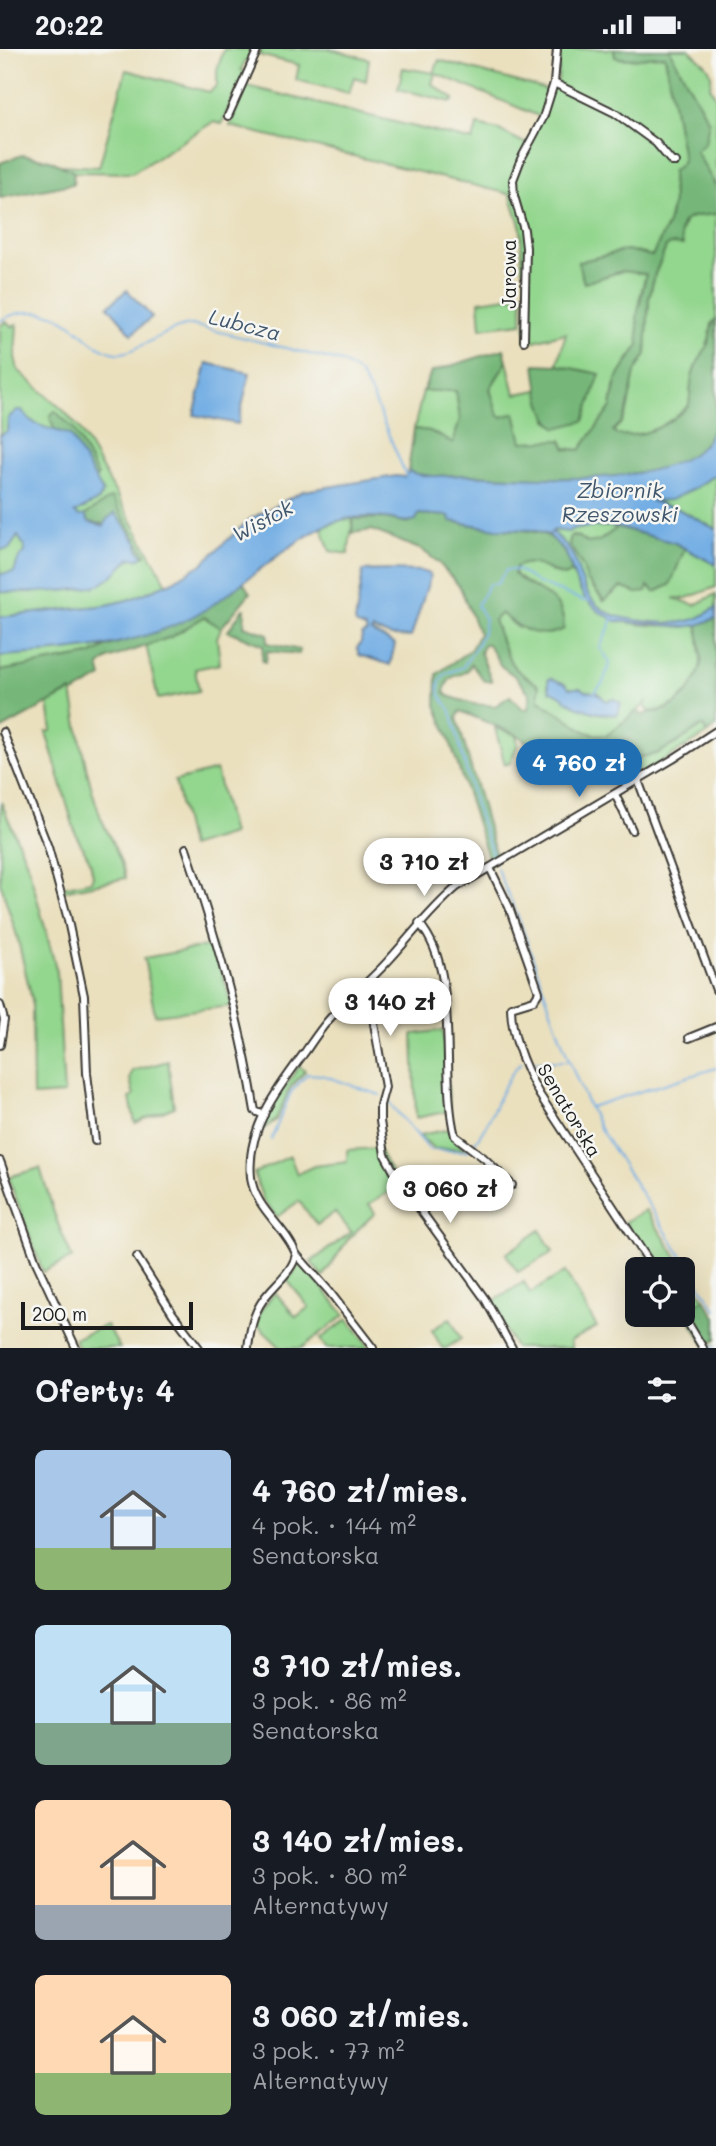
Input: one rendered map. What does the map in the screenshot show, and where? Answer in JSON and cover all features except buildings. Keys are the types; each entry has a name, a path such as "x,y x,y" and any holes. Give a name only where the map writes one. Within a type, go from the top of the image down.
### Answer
{"street":[{"path":"228,116 258,49"},
{"name":"Jarowa","path":"524,341 526,248 513,180 521,159 539,129 554,83 557,49"},
{"path":"554,83 615,113 656,143 672,162 676,162"},
{"path":"3,731 48,847 70,928 84,996 87,1073 95,1141"},
{"path":"373,1348 330,1291 296,1254 262,1203 251,1181 253,1147 264,1115 276,1092 329,1019 367,983 419,923 457,887 716,731"},
{"path":"638,780 716,991"},
{"path":"615,794 632,830"},
{"path":"186,848 229,982 247,1060 254,1111 264,1115"},
{"name":"Senatorska","path":"490,868 509,907 539,992 537,999 511,1007 524,1062 538,1094 646,1257"},
{"path":"419,923 428,937 440,970 455,1136 512,1185"},
{"path":"367,983 384,1081 380,1121 382,1145 391,1168 462,1264 489,1305 512,1348"},
{"path":"0,1005 4,1020 0,1045"},
{"path":"689,1038 716,1027"},
{"path":"0,1161 36,1262 76,1348"},
{"path":"248,1348 252,1322 258,1307 292,1266 296,1254"},
{"path":"136,1257 199,1348"},
{"path":"691,1327 703,1347"}],"green space":[{"path":"224,49 256,49 250,61 245,61 241,70 246,73 222,124 213,122 132,173 74,172 57,165 99,167 126,70 209,92 217,86 217,70"},
{"path":"261,49 331,49 369,59 366,81 354,77 349,93 296,80 299,65 259,55"},
{"path":"560,49 614,49 615,57 628,59 665,56 683,158 682,163 672,172 673,202 668,224 652,256 627,250 578,262 584,283 622,271 646,273 639,301 639,345 614,387 611,407 580,450 521,442 515,414 502,417 498,415 490,389 507,361 515,394 539,390 548,420 599,374 557,365 566,333 526,343 525,269 522,270 521,228 510,194 230,126 246,86 473,141 477,125 499,130 526,144 541,117 435,73 432,84 454,99 452,102 398,89 403,68 434,73 439,60 547,90 558,81"},
{"path":"614,49 669,49 709,122 705,143 696,151 716,187 716,214 688,219 681,227 683,245 671,244 666,247 649,298 646,354 635,372 627,411 622,422 613,431 617,435 628,435 656,429 689,405 692,375 708,344 716,319 716,419 711,432 697,451 676,463 619,476 553,479 437,476 408,471 414,429 430,431 453,443 460,419 456,391 423,391 431,372 504,349 507,361 490,389 498,415 502,417 515,413 522,442 562,440 566,449 580,450 611,407 616,380 639,345 637,316 646,274 622,271 584,283 578,262 627,250 652,256 668,224 673,202 672,172 682,163 683,158 665,56 622,58 615,57"},
{"path":"669,49 689,49 706,65 711,74 710,86 716,98 716,187 696,151 709,122"},
{"path":"22,155 50,160 74,172 73,184 0,198 0,163"},
{"path":"716,214 716,319 712,323 709,342 703,356 695,367 689,405 656,429 638,434 617,435 613,431 622,422 627,411 635,372 646,354 649,298 655,274 666,247 680,236 685,219"},
{"path":"522,295 522,323 481,328 479,301"},
{"path":"6,321 12,327 17,324 15,357 18,370 79,428 167,584 131,599 107,605 0,617 0,326"},
{"path":"535,364 557,365 600,374 584,421 557,428 551,422 540,399"},
{"path":"423,391 456,391 460,419 453,444 430,431 414,429"},
{"path":"55,411 73,428 98,476 94,479 70,435 54,430 50,416"},
{"path":"716,474 716,529 678,509 648,500 697,487"},
{"path":"112,497 146,555 143,556 125,527 89,522 85,515"},
{"path":"419,514 449,516 452,521 537,532 555,540 567,558 572,572 565,576 529,563 516,567 514,574 554,601 563,617 564,629 546,634 530,631 501,613 494,620 512,664 539,686 539,699 582,730 591,733 606,736 638,710 644,715 662,711 683,697 696,678 701,664 698,625 716,618 716,727 707,734 703,726 700,727 656,754 597,764 532,745 515,734 460,711 457,718 497,859 490,864 436,705 437,674 471,649 479,634 460,587 438,562 422,550 372,530 352,533 353,519 385,518 408,523","holes":["484,644 488,644 501,666 516,677 530,694 528,709 523,709 510,696 495,706 473,704 448,696 444,692 450,679 465,673 471,664 484,681 492,681 480,652"]},
{"path":"353,519 348,554 330,551 322,528 341,520"},
{"path":"618,527 599,541 588,543 579,537 571,536 569,543 587,580 604,601 621,587 637,593 648,586 655,592 669,585 685,548 716,565 716,587 687,598 673,598 695,605 716,594 716,608 696,619 665,624 635,622 607,612 588,594 570,552 554,533 551,533 554,530"},
{"path":"618,527 685,548 670,585 655,592 648,586 646,592 637,593 621,587 604,601 587,580 583,567 569,544 571,536 579,537 588,543 599,541"},
{"path":"535,562 565,576 572,572 582,592 594,606 624,621 659,626 698,625 700,670 691,688 677,702 659,710 649,711 645,706 647,700 606,736 582,730 545,704 539,699 539,686 512,664 494,620 501,613 518,628 560,608 514,574 516,567 522,563","holes":["549,679 569,688 598,693 606,702 614,699 618,714 589,711 548,686"]},
{"path":"243,582 250,593 221,628 204,617 171,637 108,659 99,666 102,677 0,730 0,671 90,655 108,646 161,630 201,612"},
{"path":"243,609 244,626 268,634 267,643 300,650 299,654 267,651 266,662 262,661 263,645 228,631"},
{"path":"204,617 221,628 217,638 220,664 195,669 199,691 158,699 146,645 171,637"},
{"path":"108,646 90,655 0,671 0,656"},
{"path":"72,691 91,787 126,878 63,891 62,887 91,881 93,876 90,861 76,835 46,732 52,731 48,704"},
{"path":"703,726 707,734 639,775 633,759 656,754"},
{"path":"495,728 516,735 518,744 510,763 505,765"},
{"path":"216,770 232,834 190,847 175,781"},
{"path":"1,802 28,865 57,972 64,1094 33,1096 32,1000 17,936 0,882"},
{"path":"214,945 232,1006 155,1015 144,958"},
{"path":"443,1030 450,1111 416,1118 413,1034"},
{"path":"168,1061 174,1107 135,1123 130,1098 134,1096 130,1079 132,1071"},
{"path":"299,1066 305,1071 290,1088 276,1120 262,1130 270,1109"},
{"path":"451,1129 455,1141 466,1148 434,1149 419,1135"},
{"path":"378,1148 399,1186 369,1204 375,1213 349,1238 323,1277 311,1262 351,1232 335,1212 317,1225 299,1201 277,1217 263,1200 254,1173 290,1156 297,1174 314,1166 347,1162 347,1150"},
{"path":"40,1168 72,1258 43,1272 8,1177"},
{"path":"646,1210 677,1257 648,1257 625,1222"},
{"path":"540,1230 553,1252 518,1272 506,1254"},
{"path":"302,1263 345,1315 301,1348 281,1348 256,1324 262,1309 275,1292 296,1317 309,1307 287,1280"},
{"path":"565,1272 597,1327 570,1341 572,1348 515,1348 491,1303 524,1282 530,1293"},
{"path":"695,1285 704,1299 695,1305"},
{"path":"704,1299 716,1317 716,1340 705,1346 694,1327 695,1305"},
{"path":"450,1318 461,1339 442,1348 432,1330"},
{"path":"348,1319 370,1348 326,1348 320,1339"},
{"path":"106,1325 120,1348 78,1348 74,1339"}],"water":[{"path":"127,290 152,317 132,334 108,306"},
{"path":"207,363 250,373 238,424 194,415"},
{"path":"17,410 22,410 37,424 70,435 103,492 99,500 75,513 79,516 85,515 89,522 104,526 107,519 115,513 138,544 143,556 138,559 131,558 101,584 67,590 0,592 0,574 14,572 18,560 25,552 18,536 9,549 0,550 0,436 7,431 8,418"},
{"path":"716,417 716,474 671,500 651,501 678,509 716,529 716,565 675,543 618,527 573,529 568,532 554,530 551,533 570,551 586,590 601,609 626,618 673,623 696,619 716,608 716,618 698,625 684,627 616,621 598,611 584,597 566,553 549,535 534,530 497,529 451,521 449,516 419,514 416,520 412,521 363,517 327,525 283,552 214,604 190,618 138,638 84,649 0,656 0,617 107,605 131,599 171,582 202,564 250,519 303,491 396,476 406,477 408,471 429,476 593,478 628,475 660,468 687,458 706,442"},
{"path":"363,571 421,571 430,577 411,637 391,636 373,630 371,632 395,644 390,665 359,655 357,648 362,635 367,632 355,622"},
{"path":"550,678 566,684 569,688 598,693 606,701 614,699 621,703 618,714 600,713 573,705 550,691"}],"waterway":[{"name":"Lubcza","path":"0,321 22,313 47,313 69,323 105,350 117,353 124,353 172,330 192,325 342,362 360,374 372,395 407,478"},
{"path":"495,862 475,804 451,711 440,695 440,681 445,674 463,667 477,645 485,619 477,605 489,584 497,584 506,570 518,570 538,583 584,601 589,600"},
{"path":"594,693 603,683 610,662 600,648 613,619"},
{"path":"497,868 522,927 566,1053 587,1103 599,1127 716,1310"},
{"path":"527,1062 567,1061"},
{"path":"385,1098 430,1150 467,1151 483,1130 507,1081 522,1062"},
{"path":"590,1107 716,1068"},
{"path":"271,1140 291,1092 307,1074 322,1075 380,1095"},
{"path":"711,1348 716,1345"}],"water label":[{"name":"Zbiornik Rzeszowski","path":"620,501"},
{"name":"Wisłok","path":"262,520"}]}
